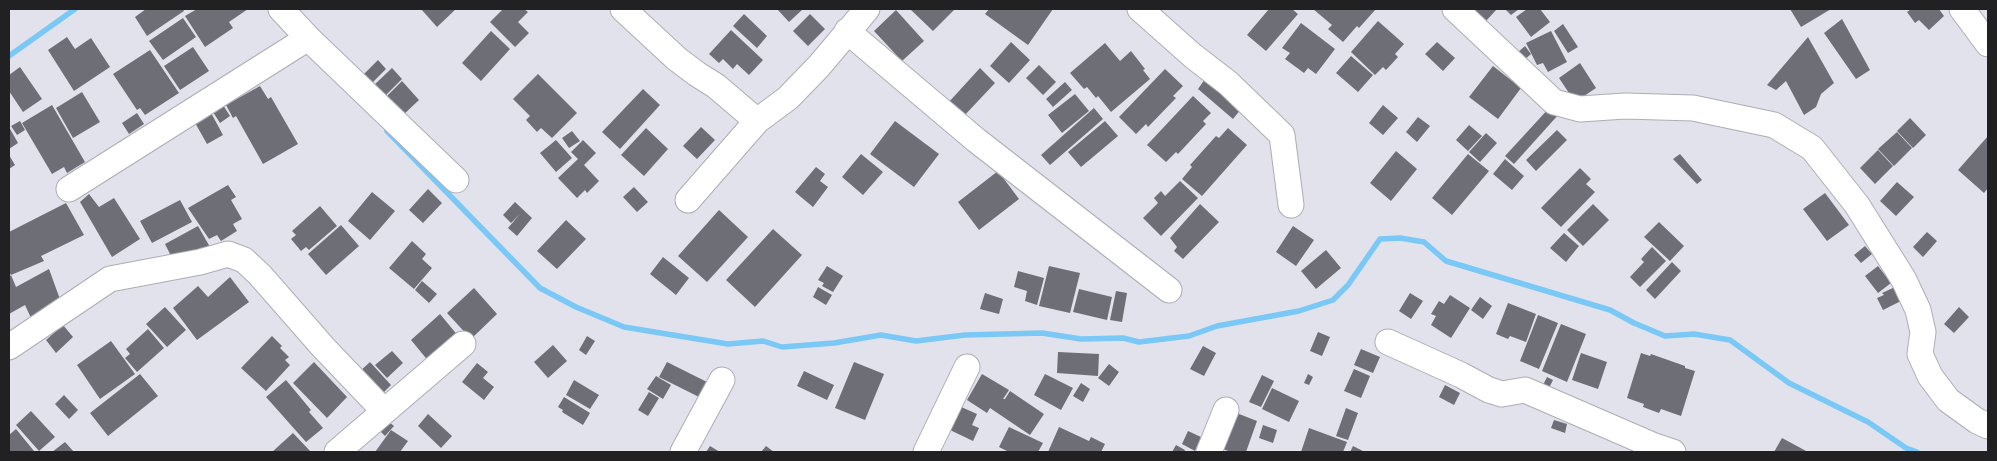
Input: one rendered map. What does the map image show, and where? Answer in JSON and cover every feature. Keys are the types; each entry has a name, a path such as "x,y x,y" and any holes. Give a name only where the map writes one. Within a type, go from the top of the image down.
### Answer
{"street":[{"path":"282,9 308,38 456,180"},
{"path":"623,9 677,59 716,86 757,121"},
{"path":"688,200 757,121 788,98 819,66 867,9"},
{"path":"1140,9 1193,56 1235,89 1282,135 1291,205"},
{"path":"1455,9 1554,102 1580,109 1625,106 1693,108 1774,125 1812,148 1857,205 1904,280 1918,310 1923,332 1920,354 1930,376 1948,400 1977,421 1988,426"},
{"path":"1962,9 1988,44"},
{"path":"847,31 976,140 1169,290"},
{"path":"69,189 308,38"},
{"path":"9,347 110,279 200,262 228,254 244,260 260,275 323,347 384,411"},
{"path":"1388,342 1461,375 1489,390 1502,394 1525,390 1652,445 1673,452"},
{"path":"337,452 463,344"},
{"path":"926,452 966,367"},
{"path":"683,452 722,380"},
{"path":"1208,452 1226,410"}],"building":[{"path":"146,9 183,9 184,11 147,36 135,17"},
{"path":"197,9 248,9 229,22 233,28 205,47 185,16"},
{"path":"421,9 456,9 437,27"},
{"path":"503,9 524,9 528,12 518,22 529,33 515,47 490,22"},
{"path":"777,9 803,9 789,22"},
{"path":"910,9 955,9 933,31"},
{"path":"989,9 1053,9 1028,45 985,14"},
{"path":"1269,9 1292,9 1298,14 1266,51 1247,35"},
{"path":"1313,9 1376,9 1343,42 1328,29 1332,25"},
{"path":"1473,9 1497,9 1486,21"},
{"path":"1505,9 1519,9 1511,15"},
{"path":"1527,9 1540,9 1550,22 1531,37 1516,17"},
{"path":"1790,9 1831,9 1801,27"},
{"path":"1911,9 1939,9 1944,16 1929,30 1919,20 1915,23 1907,12"},
{"path":"896,10 924,41 902,61 874,31"},
{"path":"744,14 767,36 757,48 733,26"},
{"path":"810,14 825,29 808,46 793,31"},
{"path":"183,18 196,37 163,60 149,41"},
{"path":"1842,19 1870,70 1856,79 1824,33"},
{"path":"1378,21 1404,44 1395,54 1398,57 1386,70 1383,67 1375,75 1351,52"},
{"path":"1301,23 1335,49 1316,74 1308,68 1304,73 1285,59 1290,53 1282,48"},
{"path":"1563,24 1578,47 1568,53 1554,31"},
{"path":"731,30 763,60 749,75 737,64 733,69 723,59 719,63 709,54"},
{"path":"491,31 510,49 481,81 462,63"},
{"path":"1551,31 1567,62 1548,72 1543,63 1537,65 1526,43"},
{"path":"67,37 75,49 91,38 110,67 74,91 48,50"},
{"path":"1808,37 1834,83 1821,94 1816,107 1804,115 1786,81 1776,90 1767,85"},
{"path":"1011,42 1030,60 1009,83 990,66"},
{"path":"1437,42 1455,58 1443,71 1425,54"},
{"path":"1105,43 1120,61 1131,51 1150,79 1111,112 1098,96 1096,98 1087,87 1084,89 1070,73"},
{"path":"1525,46 1531,54 1523,61 1516,54"},
{"path":"193,47 209,71 180,90 164,66"},
{"path":"150,50 179,93 145,115 140,108 137,110 113,74"},
{"path":"1351,56 1373,75 1358,92 1336,73"},
{"path":"378,60 386,69 370,85 362,76"},
{"path":"1580,63 1596,88 1575,102 1559,78"},
{"path":"1039,65 1056,82 1043,95 1026,78"},
{"path":"1493,66 1521,88 1498,119 1469,97"},
{"path":"20,67 42,99 23,112 9,91 9,75"},
{"path":"392,68 402,79 383,98 372,87"},
{"path":"980,68 995,83 963,117 948,103"},
{"path":"1165,69 1183,86 1173,96 1176,98 1148,127 1146,124 1136,134 1119,117"},
{"path":"538,74 577,113 552,138 541,128 537,132 526,120 530,116 513,99"},
{"path":"1205,79 1241,109 1233,119 1198,89"},
{"path":"402,81 419,100 401,117 384,99"},
{"path":"1065,82 1072,90 1053,107 1046,99"},
{"path":"260,86 268,99 271,97 298,144 263,164 236,116 233,118 226,105"},
{"path":"643,89 660,105 620,149 602,132"},
{"path":"82,92 100,122 73,138 56,108"},
{"path":"1075,94 1089,111 1062,133 1048,115"},
{"path":"1193,96 1211,113 1203,121 1206,124 1178,154 1176,152 1166,162 1147,145"},
{"path":"52,105 85,162 67,173 64,167 52,174 22,123"},
{"path":"223,105 230,116 220,123 213,112"},
{"path":"1383,105 1398,118 1383,135 1369,123"},
{"path":"1551,106 1559,114 1514,164 1505,156"},
{"path":"1094,108 1103,119 1050,165 1041,155"},
{"path":"210,111 223,135 207,144 194,121"},
{"path":"137,113 144,124 129,134 122,123"},
{"path":"1418,117 1430,126 1417,142 1406,132"},
{"path":"1910,118 1926,135 1913,148 1897,131"},
{"path":"20,121 25,130 17,135 11,126"},
{"path":"895,121 939,154 914,187 870,154"},
{"path":"1105,121 1118,136 1081,167 1068,152"},
{"path":"1469,125 1482,136 1468,151 1456,140"},
{"path":"9,127 18,143 9,149"},
{"path":"701,127 715,140 697,159 683,146"},
{"path":"646,128 668,149 644,176 621,155"},
{"path":"1228,128 1247,145 1202,196 1182,179 1192,167 1190,165 1216,136 1219,138"},
{"path":"1557,130 1567,140 1536,171 1526,160"},
{"path":"572,131 580,141 569,148 562,138"},
{"path":"1897,132 1912,148 1894,166 1878,149"},
{"path":"1486,133 1497,143 1480,162 1469,152"},
{"path":"1988,136 1988,188 1984,193 1958,170"},
{"path":"556,140 572,158 556,172 540,153"},
{"path":"583,140 596,153 584,165 599,181 587,193 585,190 577,198 558,178 578,159 571,152"},
{"path":"1878,150 1893,166 1875,184 1860,168"},
{"path":"1396,151 1417,169 1391,201 1370,183"},
{"path":"861,154 883,172 863,195 842,177"},
{"path":"1468,154 1489,171 1452,215 1432,198"},
{"path":"1680,154 1702,180 1697,184 1673,159"},
{"path":"9,155 15,165 9,169"},
{"path":"1505,159 1524,176 1512,190 1493,174"},
{"path":"816,167 825,174 820,181 828,187 813,207 795,192"},
{"path":"1580,168 1591,179 1586,184 1595,192 1561,227 1541,208"},
{"path":"998,171 1019,199 979,230 958,202"},
{"path":"1180,181 1198,198 1161,236 1143,218 1158,203 1154,198 1161,191 1165,196"},
{"path":"1897,182 1914,197 1896,216 1880,201"},
{"path":"228,185 236,197 231,200 242,219 233,224 237,231 221,241 217,235 209,239 188,208"},
{"path":"634,187 648,202 637,212 623,197"},
{"path":"428,189 442,203 423,223 409,210"},
{"path":"372,192 395,211 370,240 348,221"},
{"path":"1825,193 1849,225 1827,241 1803,209"},
{"path":"89,194 99,207 114,198 140,239 112,257 80,202"},
{"path":"180,200 192,222 152,243 140,221"},
{"path":"515,202 532,218 517,236 508,228 520,214 511,223 503,215"},
{"path":"66,203 84,235 41,256 44,261 11,275 9,272 9,232"},
{"path":"1200,204 1219,222 1183,259 1174,251 1177,247 1170,238"},
{"path":"1593,204 1609,220 1583,246 1567,230"},
{"path":"320,206 337,226 309,250 306,247 301,251 291,239 296,235 292,231"},
{"path":"719,210 748,237 707,282 678,256"},
{"path":"566,220 586,239 557,269 537,251"},
{"path":"1659,222 1684,246 1670,261 1644,237"},
{"path":"341,225 359,246 326,275 308,254"},
{"path":"198,226 210,247 174,262 165,244"},
{"path":"1293,226 1314,240 1296,266 1276,252"},
{"path":"773,229 802,255 755,307 726,280"},
{"path":"1927,232 1937,241 1923,257 1913,247"},
{"path":"1564,233 1579,246 1566,262 1550,248"},
{"path":"412,241 426,254 422,259 432,268 414,289 389,268"},
{"path":"1865,246 1872,254 1861,263 1854,255"},
{"path":"1652,247 1666,261 1640,287 1630,277 1644,262 1641,259"},
{"path":"1326,250 1341,268 1316,289 1301,271"},
{"path":"663,257 689,278 676,295 650,274"},
{"path":"1672,262 1681,271 1655,299 1646,290"},
{"path":"827,266 843,276 833,292 822,286 824,283 818,280"},
{"path":"1049,266 1080,273 1070,313 1039,306"},
{"path":"1878,266 1891,283 1878,293 1865,276"},
{"path":"49,269 61,302 31,318 25,305 9,314 9,277 11,275 16,287"},
{"path":"1018,271 1044,278 1037,305 1025,301 1027,291 1014,287"},
{"path":"230,277 249,302 197,340 173,308 198,286 208,297"},
{"path":"422,281 437,294 429,303 415,290"},
{"path":"818,287 832,295 826,305 813,297"},
{"path":"1895,287 1901,301 1883,310 1877,298 1884,295 1882,293"},
{"path":"474,288 497,314 471,339 447,313"},
{"path":"1079,289 1112,297 1107,320 1073,312"},
{"path":"1116,291 1127,293 1122,322 1110,320"},
{"path":"985,293 1003,299 999,314 980,309"},
{"path":"1410,293 1423,301 1411,319 1399,311"},
{"path":"1450,295 1470,308 1451,338 1431,325 1436,316 1431,314 1439,301 1444,304"},
{"path":"1480,297 1492,306 1483,319 1471,310"},
{"path":"1508,303 1536,314 1526,342 1510,336 1508,339 1496,334"},
{"path":"165,307 186,330 167,347 146,324"},
{"path":"1959,307 1969,317 1954,333 1944,324"},
{"path":"440,314 459,337 430,363 411,340"},
{"path":"1538,315 1558,323 1539,369 1520,361"},
{"path":"1561,324 1586,334 1567,382 1542,371"},
{"path":"63,325 73,337 56,353 46,340"},
{"path":"148,329 164,348 137,372 125,358 130,354 126,349"},
{"path":"1318,332 1330,337 1322,356 1310,351"},
{"path":"272,336 289,357 285,360 290,365 266,391 241,368"},
{"path":"587,336 595,341 586,355 579,350"},
{"path":"111,341 135,374 100,399 77,365"},
{"path":"553,345 567,361 548,378 534,362"},
{"path":"1203,346 1216,353 1204,376 1190,369"},
{"path":"1361,349 1380,357 1373,373 1354,365"},
{"path":"392,351 403,363 387,378 375,365"},
{"path":"1058,352 1099,354 1098,376 1057,373"},
{"path":"1581,353 1607,362 1598,389 1572,380"},
{"path":"1641,353 1650,356 1651,354 1695,371 1681,416 1661,409 1659,413 1643,407 1644,404 1627,398"},
{"path":"314,362 347,397 327,418 293,383"},
{"path":"370,362 391,385 379,397 358,373"},
{"path":"667,362 707,382 699,397 659,377"},
{"path":"854,362 884,374 865,420 835,408"},
{"path":"477,363 488,372 483,378 494,387 484,400 462,382"},
{"path":"1109,364 1119,372 1109,386 1098,378"},
{"path":"1354,369 1370,376 1361,398 1344,391"},
{"path":"804,371 834,385 827,400 797,386"},
{"path":"140,374 158,396 108,436 90,413"},
{"path":"982,374 1009,390 1003,399 1005,399 1010,391 1044,414 1030,435 990,408 987,413 967,400"},
{"path":"1045,374 1073,388 1061,410 1034,395"},
{"path":"1308,374 1313,377 1309,385 1304,383"},
{"path":"1262,375 1274,381 1261,407 1249,402"},
{"path":"656,376 671,385 663,399 647,389"},
{"path":"1547,377 1553,380 1549,388 1543,385"},
{"path":"286,380 323,428 306,442 266,397"},
{"path":"574,380 599,395 590,409 566,395"},
{"path":"1081,383 1090,389 1083,402 1073,396"},
{"path":"1445,385 1460,393 1454,405 1439,397"},
{"path":"1272,388 1299,401 1289,422 1262,409"},
{"path":"649,392 659,398 648,416 638,410"},
{"path":"64,395 78,410 69,419 55,404"},
{"path":"564,397 590,413 583,425 562,412 563,410 558,407"},
{"path":"959,406 977,414 972,425 979,428 973,441 948,429"},
{"path":"1346,408 1358,413 1348,440 1336,436"},
{"path":"31,411 55,437 39,451 16,425"},
{"path":"1234,412 1257,421 1246,452 1231,452 1220,448"},
{"path":"428,414 452,436 441,448 418,426"},
{"path":"1554,420 1567,424 1565,433 1551,428"},
{"path":"389,422 394,426 385,436 381,432"},
{"path":"1263,425 1277,430 1273,443 1259,438"},
{"path":"1009,427 1043,443 1038,452 1009,452 999,447"},
{"path":"1059,427 1089,441 1091,437 1105,444 1101,452 1048,452"},
{"path":"1309,428 1347,442 1343,452 1301,452"},
{"path":"16,429 33,452 9,452 9,435"},
{"path":"391,430 408,441 400,452 375,452"},
{"path":"1188,431 1201,437 1195,451 1182,444"},
{"path":"293,433 311,452 272,452"},
{"path":"1782,438 1808,452 1774,452"},
{"path":"65,442 74,452 52,452"},
{"path":"1176,445 1185,450 1184,452 1172,452"},
{"path":"710,446 720,452 706,452"},
{"path":"766,446 774,452 761,452"},
{"path":"1353,446 1365,452 1350,452"}],"waterway":[{"path":"9,56 75,9"},
{"path":"387,131 540,288 576,307 624,327 728,344 763,341 782,347 834,343 881,335 916,341 965,335 1042,333 1081,339 1123,338 1139,342 1189,336 1217,326 1299,311 1333,300 1348,285 1380,239 1400,238 1424,242 1446,261 1610,310 1665,336 1694,334 1730,340 1789,383 1868,422 1906,448 1917,452"}]}
